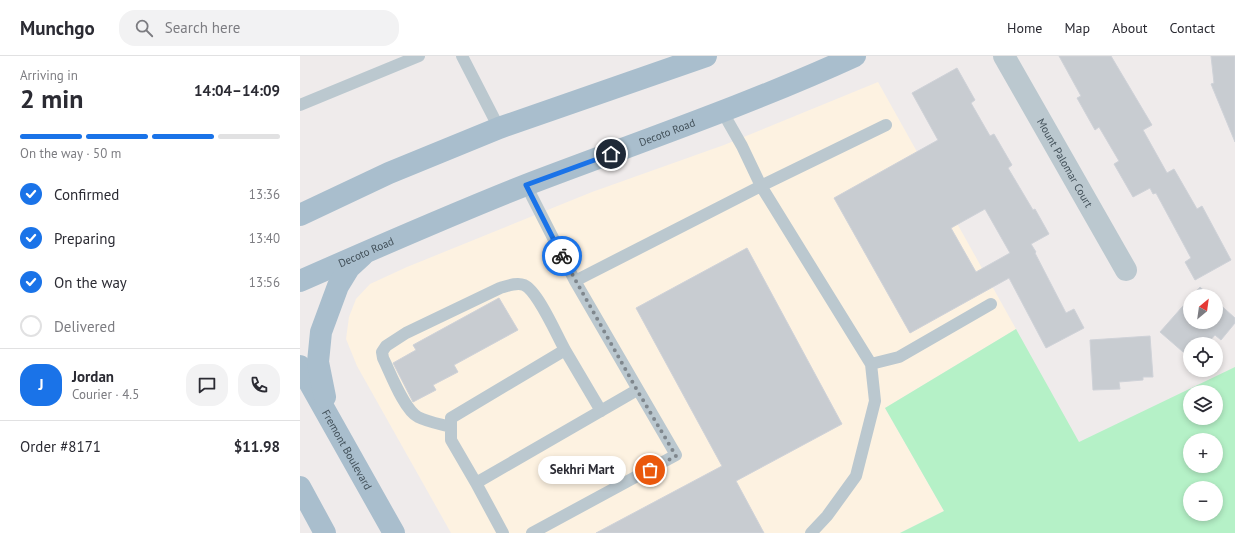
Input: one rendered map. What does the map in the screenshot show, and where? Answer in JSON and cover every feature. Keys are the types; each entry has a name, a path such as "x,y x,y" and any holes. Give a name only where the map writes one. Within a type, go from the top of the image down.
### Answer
{"main road":[{"path":"300,215 389,173 499,128 706,56"},
{"name":"Decoto Road","path":"300,281 366,251 526,185 722,111 855,56"},
{"path":"328,416 318,362 321,332 338,286 349,268 366,251"},
{"name":"Fremont Boulevard","path":"300,366 394,533"},
{"path":"300,487 307,516 325,533"}],"street":[{"name":"Mount Palomar Court","path":"1004,56 1126,270"}],"lane":[{"path":"300,105 419,56"},
{"path":"462,56 499,128"},
{"path":"722,111 742,146 761,186 872,364 875,401 856,476 827,516 811,533"},
{"path":"575,281 761,186 886,125"},
{"path":"526,185 575,281 676,456 532,533"},
{"path":"451,427 427,421 413,414 406,405 382,358 382,352 386,346 406,333 500,288 513,284 523,284 528,287 539,301 565,350 601,411"},
{"path":"872,364 899,357 991,304"},
{"path":"503,533 451,440 451,418 565,350"},
{"path":"476,483 637,390"}],"shaded area":[{"path":"878,82 1016,329 885,408 944,511 900,533 451,533 357,366 346,339 349,317 356,299 370,284 407,267 592,192 724,145"}],"green space":[{"path":"1016,329 1079,442 1183,392 1183,425 1223,425 1223,385 1198,385 1214,377 1223,377 1223,373 1235,367 1235,533 900,533 944,511 885,408"}],"building":[{"path":"1059,56 1111,56 1152,125 1143,130 1167,173 1174,169 1197,209 1202,206 1231,260 1195,280 1185,262 1191,258 1156,193 1153,194 1150,188 1133,197 1114,164 1119,161 1099,127 1095,130 1077,98 1081,96"},
{"path":"1211,56 1235,56 1235,142 1211,84 1214,83"},
{"path":"957,68 975,100 971,103 990,136 994,134 1012,165 1008,168 1033,210 1035,209 1049,234 1031,244 1036,252 1035,253 1066,313 1074,309 1084,328 1046,348 1009,278 910,333 834,198 938,140 912,93","holes":["985,209 1010,253 976,272 951,228"]},
{"path":"747,248 842,424 736,481 764,533 596,533 722,466 636,308"},
{"path":"499,298 518,330 454,365 458,372 433,385 436,390 413,402 393,363 416,350 413,345"},
{"path":"1183,306 1183,329 1223,329 1223,307 1235,318 1235,323 1223,338 1215,335 1213,337 1183,337 1183,352 1160,332"},
{"path":"1150,336 1153,377 1143,377 1143,380 1119,382 1120,389 1093,390 1090,340"}],"way so far":[{"path":"562,256 676,456 650,470"}],"place":[{"name":"Sekhri Mart","path":"650,470"}],"route":[{"path":"562,256 526,185 611,154"}]}
